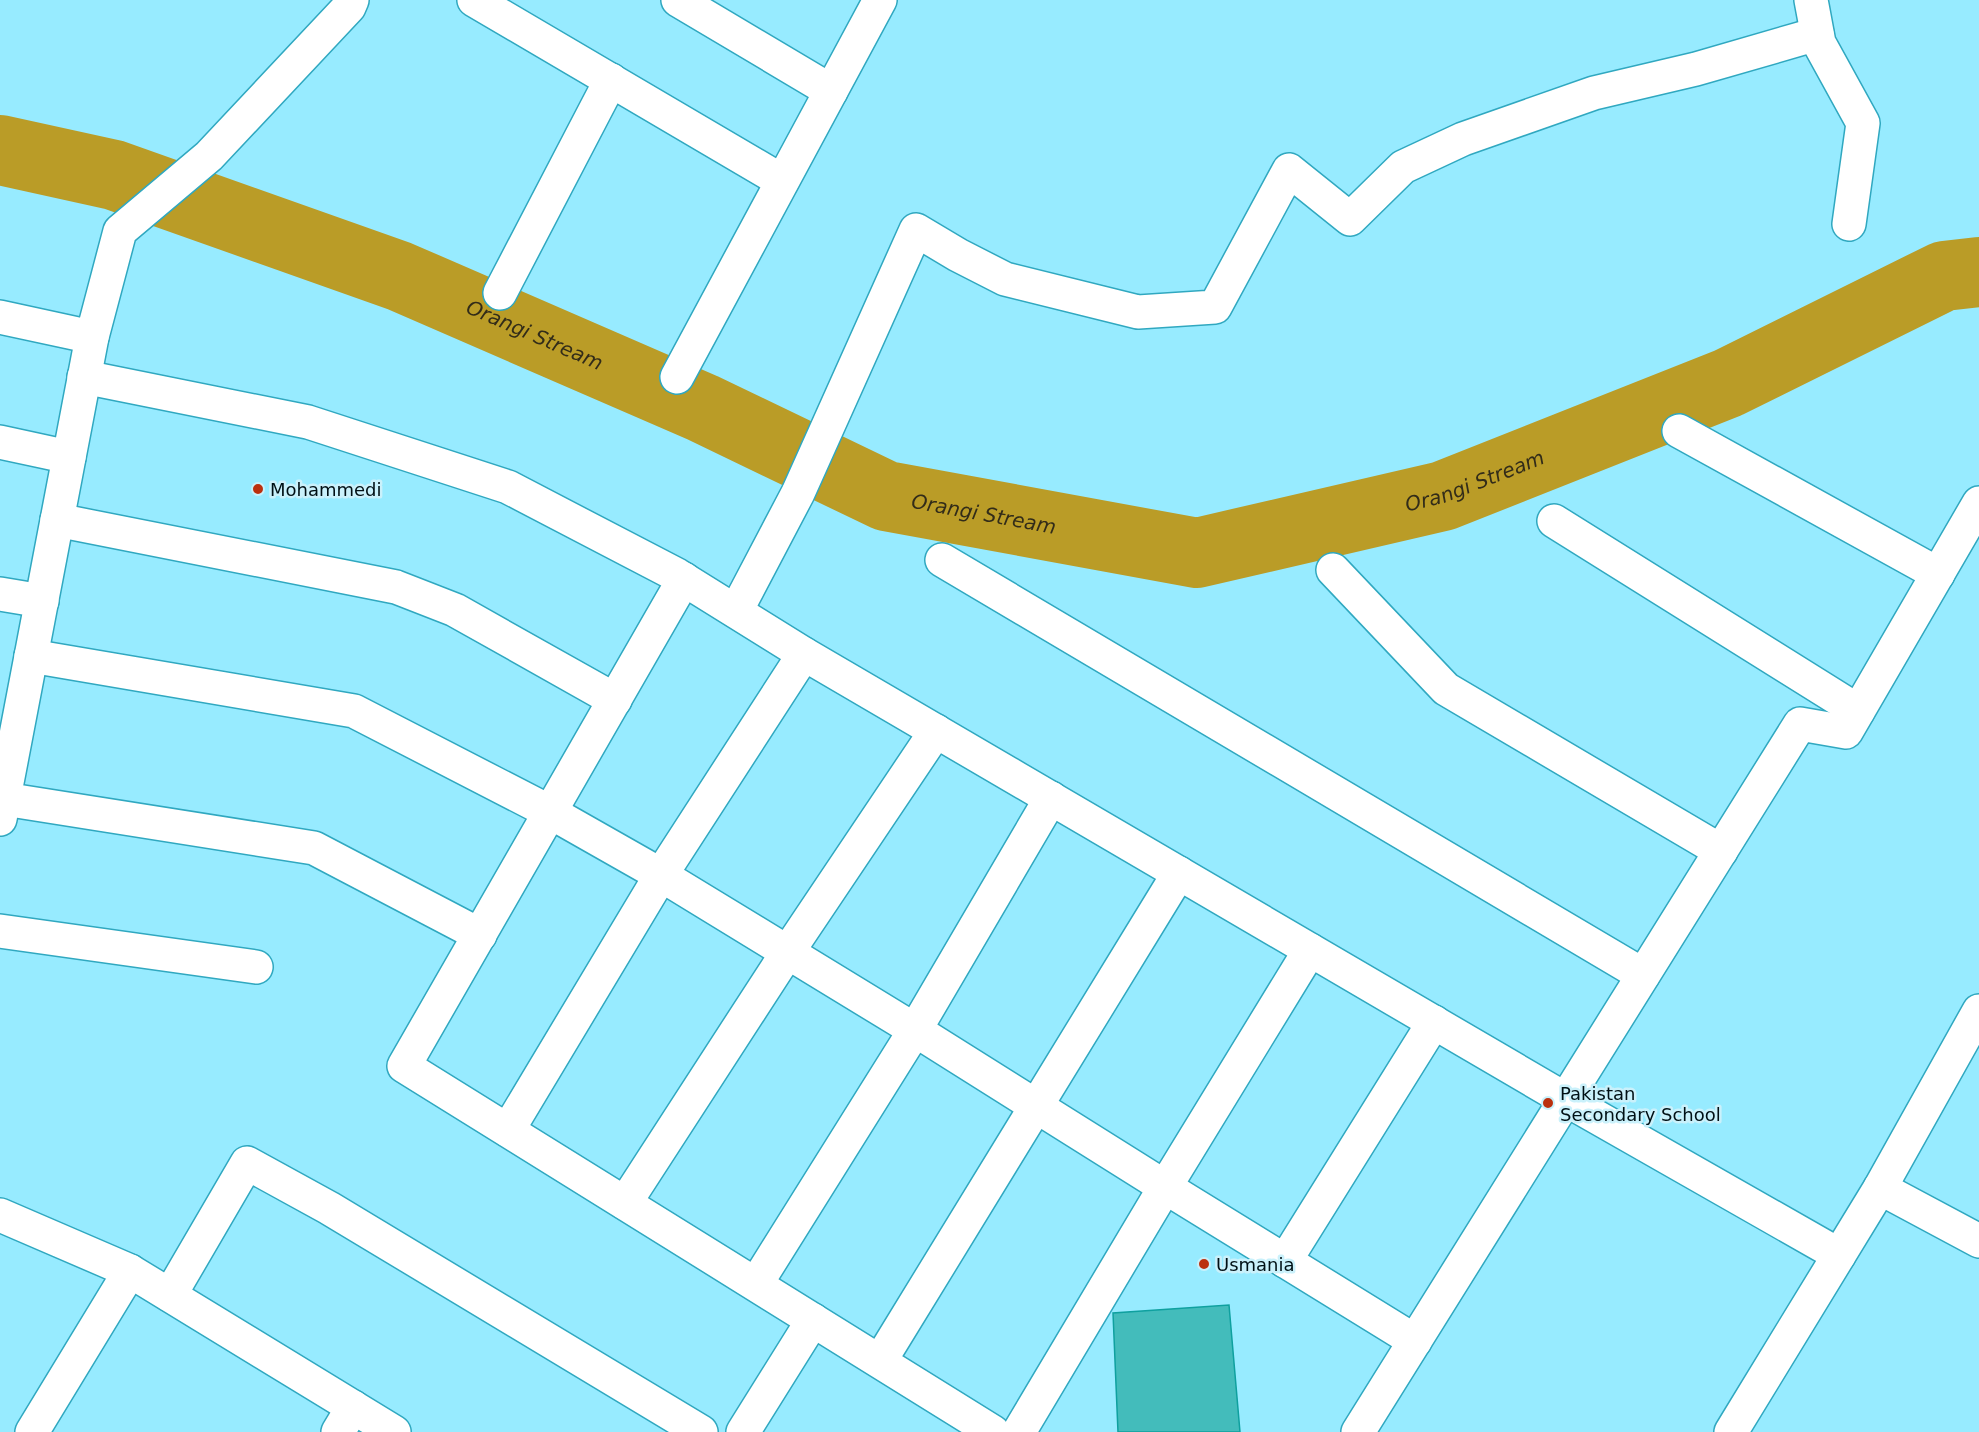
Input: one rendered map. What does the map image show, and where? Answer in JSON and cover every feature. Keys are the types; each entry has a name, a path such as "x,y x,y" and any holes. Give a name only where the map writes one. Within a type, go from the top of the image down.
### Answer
{"street":[{"path":"352,0 209,156 120,231 92,337 31,656 8,734 2,809 314,848 480,935"},
{"path":"474,0 782,181"},
{"path":"678,0 831,91"},
{"path":"677,377 880,0"},
{"path":"1811,0 1819,43 1863,123 1849,224"},
{"path":"736,611 798,493 916,230 1005,279 1138,312 1215,307 1289,170 1350,219 1402,167 1463,139 1594,93 1696,69 1817,34"},
{"path":"500,293 610,80"},
{"path":"0,316 92,337"},
{"path":"84,377 308,422 508,487 684,579 804,654 1565,1099 1839,1255"},
{"path":"1679,431 1938,574"},
{"path":"0,442 69,457"},
{"path":"1358,1432 1800,724 1846,732 1979,503"},
{"path":"57,520 396,587 455,610 615,700"},
{"path":"1554,521 1858,711"},
{"path":"942,560 1643,975"},
{"path":"1334,570 1446,689 1721,851"},
{"path":"684,579 404,1065 993,1432"},
{"path":"0,594 42,601"},
{"path":"508,1130 661,875 804,654"},
{"path":"31,656 354,711 550,812 661,875 1415,1341"},
{"path":"625,1203 787,953 936,731"},
{"path":"756,1284 915,1030 1051,798"},
{"path":"880,1361 1179,873"},
{"path":"0,931 256,967"},
{"path":"1019,1432 1310,950"},
{"path":"1731,1432 1880,1188 1979,1011"},
{"path":"1285,1261 1434,1022"},
{"path":"170,1295 247,1163 329,1208 701,1432"},
{"path":"1880,1188 1979,1241"},
{"path":"0,1215 130,1271 170,1295 346,1420 394,1432"},
{"path":"32,1432 130,1271"},
{"path":"743,1432 813,1320"}],"building":[{"path":"1229,1305 1240,1432 1118,1432 1113,1313"}],"waterway":[{"name":"Orangi Stream","path":"0,150 114,175 399,276 703,408 886,496 1197,553 1443,496 1728,383 1944,276 1979,272"}],"place":[{"name":"Mohammedi","path":"258,489"},
{"name":"Pakistan Secondary School","path":"1548,1103"},
{"name":"Usmania","path":"1204,1264"}]}
